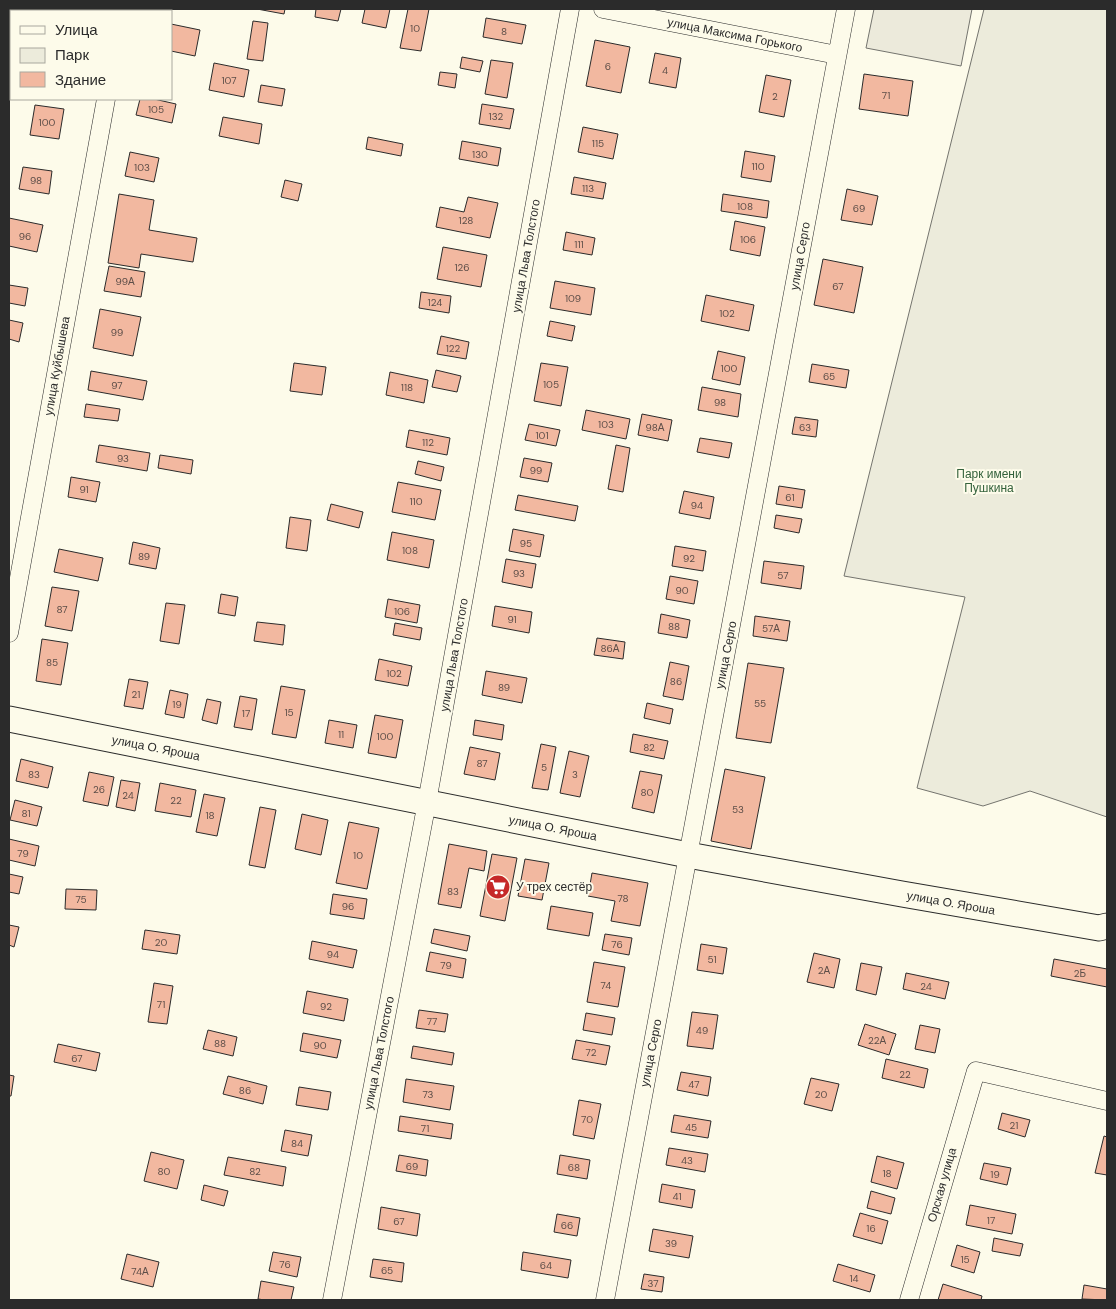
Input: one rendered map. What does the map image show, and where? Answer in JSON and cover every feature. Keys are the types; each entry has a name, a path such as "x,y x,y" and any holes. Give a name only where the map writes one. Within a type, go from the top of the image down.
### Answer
{"main road":[{"name":"улица О. Яроша","path":"9,719 688,855 902,894 1103,927"}],"street":[{"name":"улица Льва Толстого","path":"332,1300 427,802 570,9"},
{"name":"улица Максима Горького","path":"603,9 837,55"},
{"name":"улица Серго","path":"605,1300 846,9"},
{"name":"улица Куйбышева","path":"9,634 106,100"},
{"name":"Орская улица","path":"908,1300 976,1071 1107,1101"}],"green space":[{"name":"Парк имени Пушкина","path":"984,9 1107,9 1107,817 1030,791 983,806 917,788 965,597 844,576"}],"shaded area":[{"path":"874,9 972,9 961,66 866,48"}],"building":[{"path":"9,9 15,9 10,10 9,40"},
{"path":"257,9 285,9 284,14"},
{"path":"316,9 341,9 338,21 315,17"},
{"path":"365,9 390,9 386,28 362,23"},
{"path":"408,9 429,9 421,51 400,48"},
{"path":"486,18 526,25 522,44 483,37"},
{"path":"253,21 268,23 263,61 247,59"},
{"path":"172,24 200,30 195,56 172,51"},
{"path":"595,40 630,47 621,93 586,86"},
{"path":"655,53 681,58 676,88 649,83"},
{"path":"462,57 483,61 480,72 460,68"},
{"path":"491,60 513,63 507,98 485,94"},
{"path":"214,63 249,70 244,97 209,90"},
{"path":"440,72 457,74 455,88 438,85"},
{"path":"864,74 913,81 908,116 859,109"},
{"path":"766,75 791,80 784,117 759,112"},
{"path":"261,85 285,89 282,106 258,102"},
{"path":"140,100 158,100 176,104 172,123 136,115"},
{"path":"482,104 514,109 510,129 479,124"},
{"path":"35,105 64,109 59,139 30,135"},
{"path":"223,117 262,124 259,144 219,136"},
{"path":"583,127 618,134 613,159 578,152"},
{"path":"368,137 403,144 401,156 366,149"},
{"path":"462,141 501,148 498,166 459,159"},
{"path":"745,151 775,156 771,182 741,177"},
{"path":"130,152 159,158 154,182 125,176"},
{"path":"23,167 52,171 49,194 19,189"},
{"path":"574,177 606,183 603,199 571,194"},
{"path":"285,180 302,184 298,201 281,197"},
{"path":"847,189 878,196 872,225 841,220"},
{"path":"119,194 154,200 149,230 197,238 193,262 141,254 139,268 108,263"},
{"path":"723,194 769,201 767,218 721,211"},
{"path":"468,197 498,203 490,238 436,227 440,207 464,212"},
{"path":"9,218 43,225 37,252 9,246"},
{"path":"735,221 765,227 760,256 730,250"},
{"path":"566,232 595,238 592,255 563,250"},
{"path":"443,247 487,255 481,287 437,279"},
{"path":"823,259 863,267 854,313 814,305"},
{"path":"109,266 145,272 141,297 104,291"},
{"path":"555,281 595,288 591,315 550,308"},
{"path":"9,285 28,288 25,306 9,303"},
{"path":"421,292 451,296 449,313 419,308"},
{"path":"706,295 754,305 749,331 701,321"},
{"path":"100,309 141,317 133,356 93,348"},
{"path":"9,320 23,323 19,342 9,339"},
{"path":"550,321 575,326 572,341 547,336"},
{"path":"441,336 469,342 466,359 437,354"},
{"path":"718,351 745,357 740,385 712,379"},
{"path":"294,363 326,367 322,395 290,391"},
{"path":"541,363 568,367 561,406 534,401"},
{"path":"812,364 849,370 846,388 809,382"},
{"path":"436,370 461,376 457,392 432,387"},
{"path":"91,371 147,381 143,400 88,390"},
{"path":"390,372 428,380 424,403 386,395"},
{"path":"702,387 741,394 738,417 698,410"},
{"path":"86,404 120,409 118,421 84,417"},
{"path":"586,410 630,419 626,439 582,430"},
{"path":"642,414 672,420 668,441 638,435"},
{"path":"795,417 818,420 816,437 792,434"},
{"path":"529,424 560,430 556,446 525,440"},
{"path":"409,430 450,438 447,455 406,447"},
{"path":"700,438 732,443 729,458 697,452"},
{"path":"99,445 150,453 147,471 96,462"},
{"path":"616,445 630,448 623,492 608,489"},
{"path":"160,455 193,460 191,474 158,468"},
{"path":"524,458 552,463 548,482 520,477"},
{"path":"418,461 444,467 441,481 415,474"},
{"path":"71,477 100,482 96,502 68,497"},
{"path":"398,482 441,490 435,520 392,512"},
{"path":"779,486 805,490 802,508 776,504"},
{"path":"684,491 714,497 710,519 679,513"},
{"path":"518,495 578,506 575,521 515,510"},
{"path":"331,504 363,512 359,528 327,520"},
{"path":"776,515 802,519 799,533 774,528"},
{"path":"290,517 311,520 307,551 286,548"},
{"path":"513,529 544,535 540,557 509,551"},
{"path":"392,532 434,540 429,568 387,560"},
{"path":"133,542 160,548 156,569 129,564"},
{"path":"675,546 706,551 703,571 672,566"},
{"path":"59,549 103,558 98,581 54,572"},
{"path":"506,559 536,564 532,588 502,582"},
{"path":"764,561 804,566 801,589 761,583"},
{"path":"670,576 698,581 694,604 666,599"},
{"path":"52,587 79,591 72,631 45,626"},
{"path":"221,594 238,597 235,616 218,613"},
{"path":"388,599 420,605 417,623 385,617"},
{"path":"166,603 185,605 179,644 160,641"},
{"path":"495,606 532,612 529,633 492,626"},
{"path":"661,614 690,620 687,638 658,633"},
{"path":"755,616 790,621 787,641 753,636"},
{"path":"257,622 285,625 283,645 254,641"},
{"path":"395,623 422,628 420,640 393,635"},
{"path":"597,638 625,642 623,659 594,655"},
{"path":"42,639 68,643 61,685 36,681"},
{"path":"379,659 412,666 408,686 375,680"},
{"path":"670,662 689,666 683,700 663,696"},
{"path":"748,663 784,668 771,743 736,738"},
{"path":"486,671 527,678 522,703 482,695"},
{"path":"129,679 148,682 143,709 124,706"},
{"path":"281,686 305,690 296,738 272,734"},
{"path":"170,690 188,694 184,718 165,714"},
{"path":"240,696 257,699 252,730 234,727"},
{"path":"207,699 221,702 217,724 202,720"},
{"path":"647,703 673,709 670,724 644,718"},
{"path":"375,715 403,720 396,758 368,753"},
{"path":"329,720 357,725 353,748 325,743"},
{"path":"475,720 504,725 502,740 473,735"},
{"path":"633,734 668,741 664,759 630,752"},
{"path":"541,744 556,747 548,790 532,788"},
{"path":"470,747 500,753 495,780 464,774"},
{"path":"569,751 589,756 580,797 560,793"},
{"path":"21,759 53,767 48,788 16,781"},
{"path":"725,769 765,777 751,849 711,841"},
{"path":"640,771 662,775 654,813 632,808"},
{"path":"89,772 114,777 108,806 83,801"},
{"path":"121,780 140,783 135,811 116,807"},
{"path":"160,783 196,790 191,817 155,811"},
{"path":"204,794 225,798 217,836 196,832"},
{"path":"15,800 42,807 37,826 10,820"},
{"path":"260,807 276,810 265,868 249,865"},
{"path":"302,814 328,820 321,855 295,849"},
{"path":"349,822 379,828 367,889 336,883"},
{"path":"9,839 39,846 35,866 9,860"},
{"path":"449,844 487,851 484,871 469,868 461,908 438,904"},
{"path":"492,854 517,858 505,921 480,916"},
{"path":"525,859 549,863 542,900 518,896"},
{"path":"592,873 648,883 640,926 611,921 615,901 588,896"},
{"path":"9,874 23,877 19,894 9,892"},
{"path":"66,889 97,890 96,910 65,909"},
{"path":"333,894 367,899 364,919 330,914"},
{"path":"551,906 593,913 589,936 547,929"},
{"path":"9,925 19,927 14,947 9,945"},
{"path":"434,929 470,936 467,951 431,943"},
{"path":"145,930 180,935 177,954 142,949"},
{"path":"605,934 632,938 629,955 602,950"},
{"path":"312,941 357,950 353,968 309,959"},
{"path":"701,944 727,948 723,974 697,970"},
{"path":"430,952 466,959 463,978 426,971"},
{"path":"814,953 840,959 834,988 807,982"},
{"path":"1054,959 1107,969 1107,987 1051,976"},
{"path":"594,962 625,967 618,1007 587,1002"},
{"path":"861,963 882,967 876,995 856,990"},
{"path":"906,973 949,982 945,999 903,989"},
{"path":"154,983 173,986 167,1024 148,1022"},
{"path":"307,991 348,999 344,1021 303,1013"},
{"path":"419,1010 448,1014 445,1032 416,1028"},
{"path":"692,1012 718,1015 713,1049 687,1046"},
{"path":"586,1013 615,1018 612,1035 583,1030"},
{"path":"865,1024 896,1034 889,1055 858,1045"},
{"path":"920,1025 940,1029 935,1053 915,1049"},
{"path":"208,1030 237,1037 233,1056 203,1049"},
{"path":"303,1033 341,1040 337,1058 300,1051"},
{"path":"576,1040 610,1046 606,1065 572,1059"},
{"path":"58,1044 100,1053 96,1071 54,1062"},
{"path":"413,1046 454,1053 452,1065 411,1058"},
{"path":"886,1059 928,1069 924,1088 882,1078"},
{"path":"681,1072 711,1077 708,1096 677,1090"},
{"path":"9,1075 14,1076 11,1096 9,1096"},
{"path":"228,1076 267,1086 263,1104 223,1094"},
{"path":"811,1078 839,1084 832,1111 804,1104"},
{"path":"406,1079 454,1086 450,1110 403,1102"},
{"path":"299,1087 331,1092 328,1110 296,1105"},
{"path":"579,1100 601,1104 594,1139 573,1135"},
{"path":"1002,1113 1030,1120 1025,1137 998,1129"},
{"path":"674,1115 711,1121 708,1138 671,1132"},
{"path":"400,1116 453,1124 451,1139 398,1131"},
{"path":"285,1130 312,1135 308,1156 281,1151"},
{"path":"1104,1136 1107,1137 1107,1175 1095,1173"},
{"path":"669,1148 708,1154 705,1172 666,1165"},
{"path":"151,1152 184,1160 177,1189 144,1181"},
{"path":"399,1155 428,1160 426,1176 396,1171"},
{"path":"560,1155 590,1160 587,1179 557,1174"},
{"path":"877,1156 904,1163 897,1189 871,1182"},
{"path":"228,1157 286,1167 283,1186 224,1175"},
{"path":"984,1163 1011,1168 1007,1185 980,1179"},
{"path":"662,1184 695,1190 692,1208 659,1202"},
{"path":"204,1185 228,1191 224,1206 201,1200"},
{"path":"871,1191 895,1198 891,1214 867,1208"},
{"path":"970,1205 1016,1214 1012,1234 966,1225"},
{"path":"381,1207 420,1214 417,1236 378,1229"},
{"path":"860,1213 888,1221 882,1244 853,1236"},
{"path":"557,1214 580,1218 577,1236 554,1232"},
{"path":"653,1229 693,1236 689,1258 649,1251"},
{"path":"994,1238 1023,1244 1020,1256 992,1251"},
{"path":"957,1245 980,1252 974,1273 951,1266"},
{"path":"273,1252 301,1257 297,1277 269,1271"},
{"path":"523,1252 571,1260 568,1278 521,1270"},
{"path":"127,1254 159,1262 153,1287 121,1279"},
{"path":"373,1259 404,1263 402,1282 370,1277"},
{"path":"838,1264 875,1275 870,1292 833,1281"},
{"path":"644,1274 664,1277 662,1292 641,1289"},
{"path":"261,1281 294,1287 291,1300 258,1299"},
{"path":"943,1284 982,1296 981,1300 938,1300"},
{"path":"1084,1285 1107,1289 1107,1300 1082,1299"}],"place":[{"name":"У трех сестёр","path":"498,887"}]}
